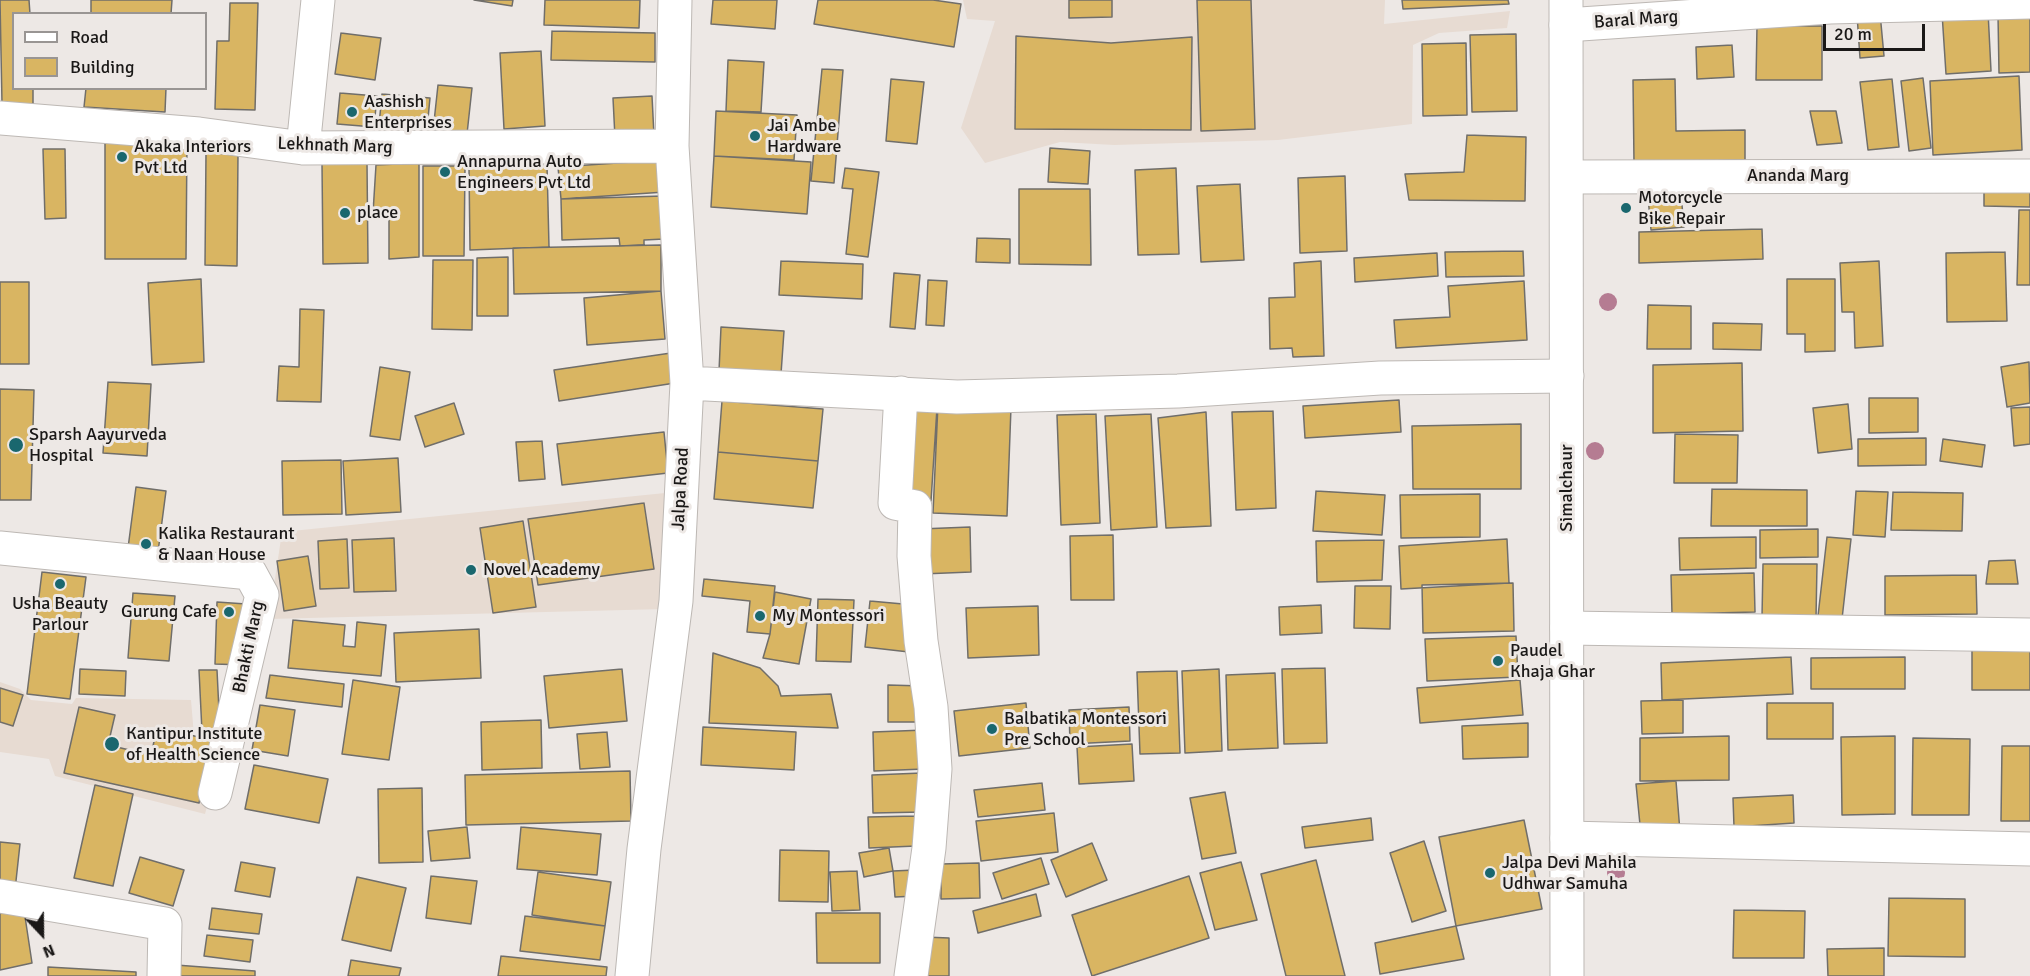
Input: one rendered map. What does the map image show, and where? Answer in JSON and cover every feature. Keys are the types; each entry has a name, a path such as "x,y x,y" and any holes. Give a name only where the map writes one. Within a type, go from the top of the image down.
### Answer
{"street":[{"path":"303,148 318,0"},
{"name":"Jalpa Road","path":"632,976 644,849 676,601 687,383 672,146 675,0"},
{"name":"Baral Marg","path":"1566,13 2030,2"},
{"name":"Simalchaur","path":"1566,13 1567,976"},
{"name":"Lekhnath Marg","path":"0,118 199,134 303,148 672,146"},
{"name":"Ananda Marg","path":"1567,177 2030,176"},
{"path":"687,383 957,397 1178,391 1380,378 1567,376"},
{"path":"901,393 895,502 915,507 914,556 921,641 931,707 935,769 929,848 911,976"},
{"name":"Bhakti Marg","path":"0,548 250,573 262,595 215,793"},
{"path":"1567,628 2030,635"},
{"path":"1567,838 2030,849"},
{"path":"0,896 165,924 164,976"}],"shaded area":[{"path":"963,0 1385,0 1384,24 1510,11 1507,28 1439,33 1413,45 1412,124 1278,140 1114,145 1060,142 985,163 961,128 995,21 967,19"},
{"name":"Novel Academy","path":"665,493 665,609 269,619 282,532"},
{"name":"Kantipur Institute of Health Science","path":"0,682 20,689 31,700 72,704 76,698 191,700 194,736 226,734 205,814 55,776 49,759 0,752"}],"building":[{"path":"0,0 29,0 30,12 12,12 12,90 33,90 33,105 2,103"},
{"path":"91,0 172,0 171,12 91,12"},
{"path":"474,0 513,0 512,6"},
{"path":"545,0 640,0 639,28 544,25"},
{"path":"713,0 777,0 775,29 711,24"},
{"path":"818,0 933,0 961,4 954,47 814,24"},
{"path":"1069,0 1112,0 1112,17 1069,18"},
{"path":"1197,0 1251,0 1255,129 1201,131"},
{"path":"1402,0 1508,0 1509,4 1403,9"},
{"path":"230,3 258,3 255,110 215,109 217,41 229,41"},
{"path":"1988,11 1991,71 1946,74 1942,13"},
{"path":"1880,13 1884,56 1860,58 1857,15"},
{"path":"2030,14 2030,72 1999,73 1998,15"},
{"path":"1757,26 1822,26 1822,80 1756,80"},
{"path":"552,31 655,33 655,62 551,60"},
{"path":"341,33 381,38 375,80 335,74"},
{"path":"1516,34 1517,111 1472,112 1470,35"},
{"path":"1016,36 1111,43 1192,37 1191,130 1015,129"},
{"path":"1466,43 1467,115 1423,116 1422,44"},
{"path":"1732,45 1734,77 1697,79 1696,47"},
{"path":"541,51 545,126 504,129 500,53"},
{"path":"728,60 764,62 761,112 726,111"},
{"path":"822,69 843,70 834,183 811,181"},
{"path":"2019,76 2022,150 1933,155 1930,81"},
{"path":"1923,78 1931,148 1909,151 1901,81"},
{"path":"891,79 924,82 917,144 886,141"},
{"path":"1675,79 1676,131 1745,130 1745,160 1634,163 1633,80"},
{"path":"1892,79 1899,147 1868,150 1860,82"},
{"path":"438,85 472,88 467,134 433,131"},
{"path":"86,90 166,90 165,112 84,107"},
{"path":"340,93 377,96 374,127 337,124"},
{"path":"382,94 430,98 427,129 379,125"},
{"path":"652,96 654,136 615,138 613,98"},
{"name":"Jai Ambe Hardware","path":"716,111 797,115 794,160 714,156"},
{"path":"1810,111 1836,111 1842,143 1817,145"},
{"path":"1467,135 1526,137 1525,201 1409,200 1405,174 1464,172"},
{"path":"105,139 187,140 186,259 105,259"},
{"path":"1050,148 1090,151 1088,184 1048,182"},
{"path":"43,149 65,149 66,218 45,219"},
{"path":"206,153 238,154 237,266 205,265"},
{"path":"714,156 811,162 807,214 711,207"},
{"path":"662,160 665,192 561,199 558,167"},
{"name":"place","path":"322,163 367,163 368,263 323,264"},
{"path":"419,163 419,257 389,259 389,212 373,213 376,165"},
{"path":"547,165 549,247 470,250 469,167"},
{"path":"423,166 465,166 464,256 423,256"},
{"path":"845,168 879,172 868,257 846,254 853,189 842,188"},
{"path":"1176,168 1179,254 1138,255 1135,170"},
{"path":"1345,176 1347,251 1300,253 1298,178"},
{"path":"1984,182 2030,182 2030,207 1984,206"},
{"path":"1680,183 1684,227 1651,230 1647,186"},
{"path":"1240,184 1244,260 1201,262 1197,186"},
{"path":"1019,189 1090,189 1091,265 1019,264"},
{"path":"663,196 664,239 644,240 644,245 620,246 619,238 562,240 561,199"},
{"path":"2019,210 2030,210 2030,285 2017,285"},
{"path":"1762,229 1763,259 1639,263 1639,232"},
{"path":"977,238 1010,239 1010,263 976,262"},
{"path":"661,245 661,291 514,294 513,248"},
{"path":"1523,251 1524,276 1446,277 1445,252"},
{"path":"2005,252 2007,321 1947,322 1946,253"},
{"path":"1437,253 1438,276 1355,282 1354,258"},
{"path":"508,257 508,316 477,316 477,258"},
{"path":"433,260 473,260 472,330 432,329"},
{"path":"781,261 863,264 862,299 779,295"},
{"path":"1321,261 1324,356 1293,357 1292,348 1270,349 1269,298 1295,297 1294,263"},
{"path":"1879,261 1883,346 1855,348 1854,312 1842,312 1840,263"},
{"path":"894,273 920,275 915,329 890,327"},
{"path":"201,279 204,362 152,365 148,283"},
{"path":"1787,279 1835,279 1835,351 1805,352 1805,334 1787,334"},
{"path":"928,280 947,281 944,326 926,325"},
{"path":"1524,281 1527,340 1396,348 1394,320 1450,317 1448,286"},
{"path":"0,282 29,282 29,364 0,364"},
{"path":"661,291 665,339 587,345 584,298"},
{"path":"1648,305 1691,306 1691,349 1647,349"},
{"path":"300,309 324,310 321,402 277,401 279,366 299,367"},
{"path":"1713,323 1762,324 1761,350 1713,349"},
{"path":"721,327 784,331 781,374 719,371"},
{"path":"671,353 675,383 559,401 554,370"},
{"path":"2029,362 2030,403 2007,407 2001,367"},
{"path":"1742,363 1743,431 1653,433 1653,365"},
{"path":"380,367 410,372 400,440 370,436"},
{"path":"108,382 151,384 147,456 103,453"},
{"name":"Sparsh Aayurveda Hospital","path":"0,389 34,390 31,500 0,500"},
{"path":"1869,398 1918,398 1918,432 1869,433"},
{"path":"1399,400 1401,432 1305,438 1303,406"},
{"path":"722,401 823,409 818,461 718,452"},
{"path":"454,403 464,434 425,447 415,416"},
{"path":"938,404 1011,407 1007,516 933,513"},
{"path":"1848,404 1852,449 1818,453 1813,408"},
{"path":"905,406 937,408 931,501 899,499"},
{"path":"2030,407 2030,444 2014,446 2011,408"},
{"path":"1273,411 1276,508 1236,510 1232,412"},
{"path":"1206,412 1211,526 1166,528 1158,418"},
{"path":"1096,414 1100,523 1061,525 1057,415"},
{"path":"1151,414 1157,527 1111,530 1105,416"},
{"path":"1521,424 1521,489 1413,489 1412,426"},
{"path":"664,432 668,473 562,485 557,444"},
{"path":"1675,434 1738,435 1737,483 1674,483"},
{"path":"1926,438 1926,465 1858,466 1858,439"},
{"path":"1943,439 1985,445 1982,467 1940,461"},
{"path":"542,441 545,479 519,481 516,442"},
{"path":"718,452 818,461 813,508 714,499"},
{"path":"398,458 401,512 346,515 343,461"},
{"path":"341,460 342,514 283,515 282,461"},
{"path":"136,487 166,491 158,552 128,548"},
{"path":"1712,489 1807,490 1807,526 1711,526"},
{"path":"1316,491 1385,495 1382,535 1313,531"},
{"path":"1856,491 1888,492 1885,537 1853,535"},
{"path":"1893,492 1963,493 1962,531 1891,530"},
{"path":"1480,494 1480,537 1401,538 1400,495"},
{"path":"644,503 654,569 538,585 528,519"},
{"path":"523,521 536,607 493,613 480,528"},
{"path":"970,527 971,572 922,574 920,529"},
{"path":"1818,529 1818,557 1760,558 1760,530"},
{"path":"1113,535 1114,600 1071,600 1070,536"},
{"path":"1756,537 1756,568 1680,570 1679,538"},
{"path":"1827,537 1851,539 1842,619 1818,616"},
{"path":"394,538 396,591 354,592 352,540"},
{"path":"347,539 349,588 320,589 318,541"},
{"path":"1507,539 1509,583 1401,589 1399,546"},
{"path":"1384,540 1382,580 1317,582 1316,541"},
{"path":"308,556 316,606 284,611 277,561"},
{"path":"2015,560 2018,584 1986,584 1989,561"},
{"path":"1763,564 1817,564 1816,618 1762,617"},
{"path":"42,572 86,577 70,699 27,694"},
{"path":"1754,573 1755,612 1672,614 1671,575"},
{"path":"1976,575 1977,614 1885,615 1885,576"},
{"name":"My Montessori","path":"704,579 775,586 770,634 747,632 750,601 702,596"},
{"path":"1513,583 1514,631 1423,633 1422,585"},
{"path":"1355,586 1391,586 1390,629 1354,628"},
{"path":"775,592 811,599 799,664 763,658 770,634"},
{"path":"133,593 175,596 169,661 128,658"},
{"path":"818,599 854,600 851,662 816,661"},
{"path":"870,601 914,605 909,652 865,647"},
{"path":"217,602 246,604 244,665 215,664"},
{"path":"1321,605 1322,633 1280,635 1279,607"},
{"path":"1038,606 1039,655 968,658 966,608"},
{"path":"293,620 345,625 343,646 355,647 357,622 386,625 381,676 288,668"},
{"path":"479,629 481,678 396,682 394,633"},
{"path":"1516,636 1518,677 1427,681 1425,639"},
{"path":"1972,647 2030,647 2030,690 1972,690"},
{"path":"713,653 760,668 778,686 781,696 831,694 838,728 709,723"},
{"path":"1791,657 1793,694 1662,700 1661,663"},
{"path":"1905,657 1905,689 1811,689 1811,658"},
{"path":"1325,668 1327,743 1284,744 1282,669"},
{"path":"80,669 126,671 125,696 79,694"},
{"path":"622,669 627,721 549,728 544,676"},
{"path":"1219,669 1222,751 1185,753 1182,671"},
{"path":"199,670 217,670 220,732 202,732"},
{"path":"1177,671 1180,753 1140,754 1137,672"},
{"path":"1275,673 1278,748 1228,750 1226,675"},
{"path":"270,675 344,684 342,707 266,698"},
{"path":"353,680 400,687 389,760 342,754"},
{"path":"1520,680 1523,715 1420,723 1417,688"},
{"path":"888,685 923,686 922,722 888,722"},
{"path":"0,688 23,695 13,726 0,722"},
{"path":"1683,700 1683,733 1642,734 1641,701"},
{"name":"Balbatika Montessori Pre School","path":"1026,703 1030,748 959,756 954,711"},
{"path":"1767,703 1833,703 1833,739 1767,739"},
{"path":"260,705 295,710 288,756 252,750"},
{"path":"79,707 115,715 108,745 151,755 157,728 213,740 199,803 64,773"},
{"path":"1129,707 1130,741 1070,744 1069,710"},
{"path":"541,720 542,768 482,770 481,722"},
{"path":"1528,723 1528,757 1463,759 1462,726"},
{"path":"703,727 796,732 794,770 701,765"},
{"path":"925,730 924,769 874,771 873,732"},
{"path":"607,732 610,767 580,769 577,734"},
{"path":"1729,736 1729,780 1640,781 1640,738"},
{"path":"1895,736 1895,814 1842,815 1841,737"},
{"path":"1913,738 1970,739 1969,815 1912,815"},
{"path":"1132,744 1134,781 1079,784 1077,747"},
{"path":"2002,746 2030,746 2030,821 2001,821"},
{"path":"254,765 328,779 319,823 245,809"},
{"path":"630,771 631,821 466,825 465,775"},
{"path":"922,773 923,812 873,813 872,775"},
{"path":"1676,781 1680,832 1641,835 1636,784"},
{"path":"1042,783 1045,810 978,817 974,790"},
{"path":"95,785 133,794 113,886 74,878"},
{"path":"422,788 423,862 379,863 378,789"},
{"path":"1225,792 1236,853 1202,859 1190,798"},
{"path":"1793,795 1794,823 1734,827 1733,798"},
{"path":"1054,813 1058,852 981,861 976,821"},
{"path":"915,816 916,846 869,848 868,817"},
{"path":"1371,818 1373,840 1305,848 1302,827"},
{"name":"Jalpa Devi Mahila Udhwar Samuha","path":"1524,820 1542,909 1456,926 1439,837"},
{"path":"467,827 470,858 431,861 428,831"},
{"path":"521,827 601,834 597,875 517,869"},
{"path":"1424,841 1446,911 1412,922 1390,853"},
{"path":"0,842 20,844 15,890 0,888"},
{"path":"1092,843 1107,880 1066,897 1051,860"},
{"path":"889,848 893,871 864,877 859,853"},
{"path":"780,850 829,851 828,902 779,901"},
{"path":"140,857 184,870 173,906 129,893"},
{"path":"1041,858 1049,884 1002,899 993,873"},
{"path":"1316,860 1345,976 1286,976 1261,874"},
{"path":"241,862 275,868 270,897 235,891"},
{"path":"1241,862 1257,920 1215,930 1200,873"},
{"path":"979,863 980,898 941,899 941,864"},
{"path":"915,870 917,896 895,897 893,871"},
{"path":"857,871 860,910 832,911 830,872"},
{"path":"538,872 611,882 605,926 532,915"},
{"path":"431,876 477,881 471,924 426,918"},
{"path":"1189,876 1209,938 1092,976 1072,915"},
{"path":"357,877 406,888 391,951 342,940"},
{"path":"1036,894 1041,916 978,933 973,911"},
{"path":"1889,898 1965,899 1965,957 1888,956"},
{"path":"0,908 24,910 32,963 0,970"},
{"path":"212,908 262,914 259,934 209,929"},
{"path":"1734,910 1805,911 1804,958 1733,958"},
{"path":"816,913 880,913 880,963 817,963"},
{"path":"525,916 605,926 600,960 520,951"},
{"path":"1456,926 1464,959 1380,974 1375,943"},
{"path":"207,935 253,940 250,962 204,956"},
{"path":"924,937 949,938 949,976 924,976"},
{"path":"1884,948 1884,976 1828,976 1827,949"},
{"path":"501,956 607,967 606,976 498,976"},
{"path":"351,960 401,968 399,976 348,976"},
{"path":"176,965 255,971 255,976 175,976"},
{"path":"48,967 136,972 136,976 48,976"}],"place":[{"name":"Aashish Enterprises","path":"352,112"},
{"name":"Jai Ambe Hardware","path":"755,136"},
{"name":"Akaka Interiors Pvt Ltd","path":"122,157"},
{"name":"Annapurna Auto Engineers Pvt Ltd","path":"445,172"},
{"name":"Motorcycle Bike Repair","path":"1626,208"},
{"name":"place","path":"345,213"},
{"name":"Sparsh Aayurveda Hospital","path":"16,445"},
{"name":"Kalika Restaurant & Naan House","path":"146,544"},
{"name":"Novel Academy","path":"471,570"},
{"name":"Usha Beauty Parlour","path":"60,584"},
{"name":"Gurung Cafe","path":"229,612"},
{"name":"My Montessori","path":"760,616"},
{"name":"Paudel Khaja Ghar","path":"1498,661"},
{"name":"Balbatika Montessori Pre School","path":"992,729"},
{"name":"Kantipur Institute of Health Science","path":"112,744"},
{"name":"Jalpa Devi Mahila Udhwar Samuha","path":"1490,873"}]}
